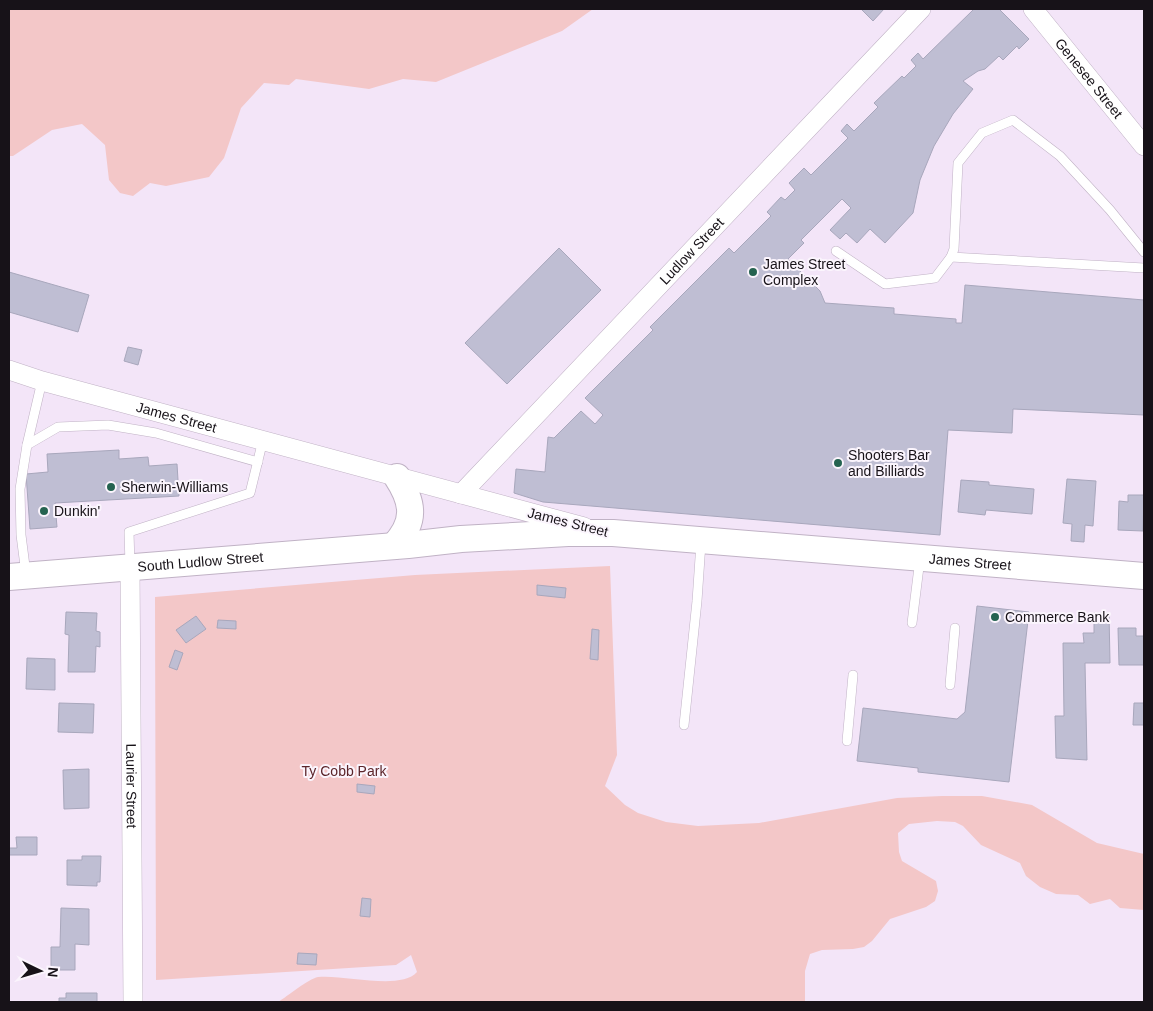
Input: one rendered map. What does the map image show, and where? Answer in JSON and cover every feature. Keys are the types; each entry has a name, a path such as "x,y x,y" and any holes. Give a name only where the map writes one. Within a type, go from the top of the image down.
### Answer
{"main road":[{"path":"394,546 407,530 411,507 408,495 397,477"},
{"name":"South Ludlow Street","path":"18,576 461,539 603,532"},
{"name":"James Street","path":"603,532 921,556 1144,576"}],"street":[{"name":"Ludlow Street","path":"461,494 921,9"},
{"name":"Genesee Street","path":"1033,9 1144,146"},
{"name":"James Street","path":"9,370 42,381 603,532"},
{"name":"Laurier Street","path":"130,568 133,1002"}],"lane":[{"path":"836,251 885,284 934,278 951,257 954,248 958,163 982,133 1013,120 1060,156 1110,210 1144,252"},
{"path":"951,257 1144,268"},
{"path":"18,576 22,536 20,489 27,445 42,381"},
{"path":"27,445 58,427 108,425 156,433 258,462"},
{"path":"130,568 128,532 250,494 262,440"},
{"path":"684,725 697,601 701,539"},
{"path":"912,623 921,556"},
{"path":"950,685 955,628"},
{"path":"846,741 853,675"}],"green space":[{"path":"9,9 593,9 562,31 436,82 403,79 369,89 296,79 289,85 264,83 241,108 224,158 209,177 166,186 150,183 133,196 120,193 109,180 105,145 82,124 52,130 13,156 9,156"},
{"name":"Ty Cobb Park","path":"610,566 617,755 605,786 625,805 638,813 666,822 698,826 759,823 897,798 982,796 1032,805 1097,843 1144,854 1144,910 1120,908 1110,899 1090,904 1078,895 1056,894 1040,887 1026,876 1020,863 981,845 963,826 955,822 937,821 909,824 898,833 899,852 902,861 936,881 938,891 935,901 926,907 890,919 872,941 864,947 822,950 810,954 805,971 805,1002 278,1002 318,977 370,981 409,978 417,972 411,955 396,965 156,980 155,597 415,575"}],"building":[{"path":"861,9 884,9 873,21"},
{"name":"James Street Complex","path":"974,9 999,9 1029,39 1019,49 1017,46 1003,60 999,56 985,69 978,71 963,81 973,89 953,114 934,146 920,180 913,213 885,243 870,229 857,243 846,233 840,239 830,230 851,208 842,199 801,240 804,243 788,259 820,291 825,303 894,308 894,314 956,319 956,323 962,323 965,285 1144,300 1144,415 1013,409 1012,433 948,430 940,535 543,502 514,493 516,469 545,472 548,437 554,438 581,411 595,424 603,415 585,398 653,330 650,327 729,248 734,253 771,216 767,212 781,197 785,200 795,190 789,183 804,168 811,175 848,138 841,131 847,124 854,131 878,107 874,103 902,76 904,78 916,66 911,60 918,53 923,59"},
{"path":"559,248 601,290 507,384 465,343"},
{"path":"9,272 89,295 78,332 9,312"},
{"path":"128,347 142,350 138,365 124,361"},
{"path":"119,450 119,459 148,457 149,466 177,464 179,496 55,503 57,527 30,529 26,474 48,472 47,454"},
{"path":"1067,479 1096,481 1093,526 1085,525 1084,542 1071,541 1072,524 1063,523"},
{"path":"961,480 989,482 989,485 1034,489 1032,514 986,510 985,515 958,512"},
{"path":"1128,495 1144,495 1143,531 1118,530 1119,501 1128,502"},
{"path":"537,585 566,588 565,598 537,595"},
{"path":"977,606 1029,612 1009,782 918,772 918,768 857,761 863,708 957,719 965,712"},
{"path":"66,612 97,613 96,631 100,632 100,647 96,646 95,672 68,672 69,635 65,634"},
{"path":"1094,613 1109,613 1110,663 1085,663 1087,760 1056,758 1055,716 1064,716 1063,643 1084,643 1083,633 1094,633"},
{"path":"196,616 206,629 186,643 176,630"},
{"path":"218,620 236,621 236,629 217,628"},
{"path":"1118,628 1136,628 1136,636 1144,636 1144,665 1119,665"},
{"path":"592,629 599,630 598,660 590,659"},
{"path":"175,650 183,653 177,670 169,667"},
{"path":"27,658 55,659 55,690 26,689"},
{"path":"59,703 94,704 93,733 58,732"},
{"path":"1134,703 1144,703 1144,725 1133,725"},
{"path":"89,769 89,808 64,809 63,770"},
{"path":"357,784 375,786 374,794 357,792"},
{"path":"16,837 37,837 37,855 9,855 9,848 17,848"},
{"path":"82,856 101,856 100,882 97,882 97,886 67,885 67,860 82,860"},
{"path":"362,898 371,899 370,917 360,916"},
{"path":"61,908 89,909 89,945 75,944 75,970 51,970 51,947 60,947"},
{"path":"298,953 317,954 316,965 297,964"},
{"path":"66,993 97,993 97,1002 59,1002 59,998 66,998"}],"place":[{"name":"James Street Complex","path":"753,272"},
{"name":"Shooters Bar and Billiards","path":"838,463"},
{"name":"Sherwin-Williams","path":"111,487"},
{"name":"Dunkin'","path":"44,511"},
{"name":"Commerce Bank","path":"995,617"}]}
